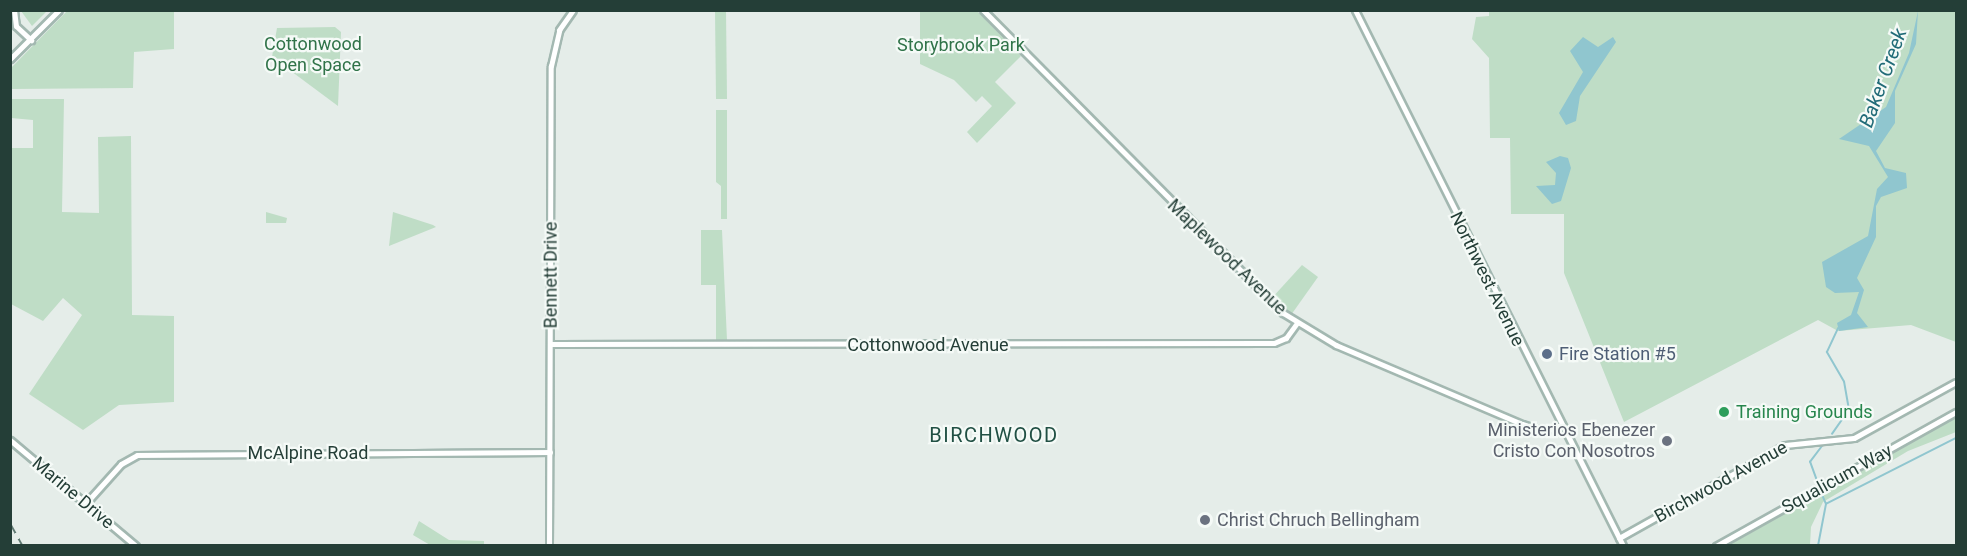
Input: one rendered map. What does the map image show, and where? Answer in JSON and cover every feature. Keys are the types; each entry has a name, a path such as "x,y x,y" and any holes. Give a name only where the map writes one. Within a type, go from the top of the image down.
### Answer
{"street":[{"path":"14,10 16,26 31,40"},
{"path":"10,59 60,10"},
{"name":"Bennett Drive","path":"549,546 551,66 559,30 573,10"},
{"name":"Maplewood Avenue","path":"983,10 1258,293 1297,323 1522,424 1545,431 1559,426"},
{"name":"Northwest Avenue","path":"1355,10 1559,426 1623,546"},
{"name":"Cottonwood Avenue","path":"551,344 1275,343 1286,338 1297,323"},
{"name":"Birchwood Avenue","path":"1619,538 1785,446 1854,438 1956,382"},
{"name":"Squalicum Way","path":"1716,546 1956,412"},
{"name":"Marine Drive","path":"10,440 136,546"},
{"name":"McAlpine Road","path":"86,503 121,464 137,455 550,452"}],"green space":[{"path":"21,10 47,11 32,26"},
{"path":"68,10 174,11 174,49 134,52 133,88 11,89 11,68"},
{"path":"715,11 726,11 727,99 716,99"},
{"name":"Storybrook Park","path":"920,11 977,11 1021,56 995,82 1016,103 977,143 967,132 992,106 982,96 976,102 954,80 920,64"},
{"path":"1489,11 1956,11 1956,342 1911,325 1838,331 1818,320 1624,422 1564,273 1564,214 1511,214 1510,138 1490,138 1489,58 1472,39 1476,17 1489,16"},
{"name":"Cottonwood Open Space","path":"335,27 341,32 338,106 272,57 277,28"},
{"path":"11,99 64,99 62,212 99,213 98,137 131,136 132,315 174,316 174,402 119,405 83,430 29,394 82,315 63,298 43,321 11,304 11,148 33,148 33,120 11,118"},
{"path":"716,110 727,110 727,219 721,219 721,186 716,182"},
{"path":"266,212 287,218 286,223 266,223"},
{"path":"393,212 433,225 436,227 389,246"},
{"path":"701,230 722,230 727,340 716,340 716,285 701,285"},
{"path":"1302,265 1318,277 1291,315 1271,299"},
{"path":"1956,417 1956,432 1908,451 1823,502 1811,527 1810,545 1729,545"},
{"path":"419,521 449,540 484,541 484,545 430,545 413,535"}],"water":[{"path":"1918,11 1916,44 1895,91 1895,123 1876,151 1885,168 1906,173 1907,188 1881,197 1876,206 1876,237 1857,278 1864,290 1857,313 1868,327 1839,331 1837,323 1851,315 1859,292 1835,293 1826,287 1822,262 1868,236 1877,189 1888,177 1869,146 1839,139 1886,107 1909,53"},
{"path":"1583,37 1598,47 1613,37 1616,42 1580,96 1576,121 1566,125 1559,113 1583,72 1570,51"},
{"path":"1560,156 1568,158 1571,168 1561,201 1552,204 1536,186 1555,185 1556,173 1546,162"}],"waterway":[{"name":"Baker Creek","path":"1832,434 1849,410 1844,382 1827,352 1838,328"},
{"path":"1818,546 1826,504 1956,438"},
{"name":"Baker Creek","path":"1817,481 1810,462 1823,445"},
{"name":"Baker Creek","path":"1823,496 1826,503"}],"railway":[{"path":"10,523 23,546"}],"place":[{"name":"Fire Station #5","path":"1547,354"},
{"name":"Training Grounds","path":"1724,412"},
{"name":"Ministerios Ebenezer Cristo Con Nosotros","path":"1667,441"},
{"name":"Christ Chruch Bellingham","path":"1205,520"}],"district":[{"name":"BIRCHWOOD","path":"994,435"}]}
